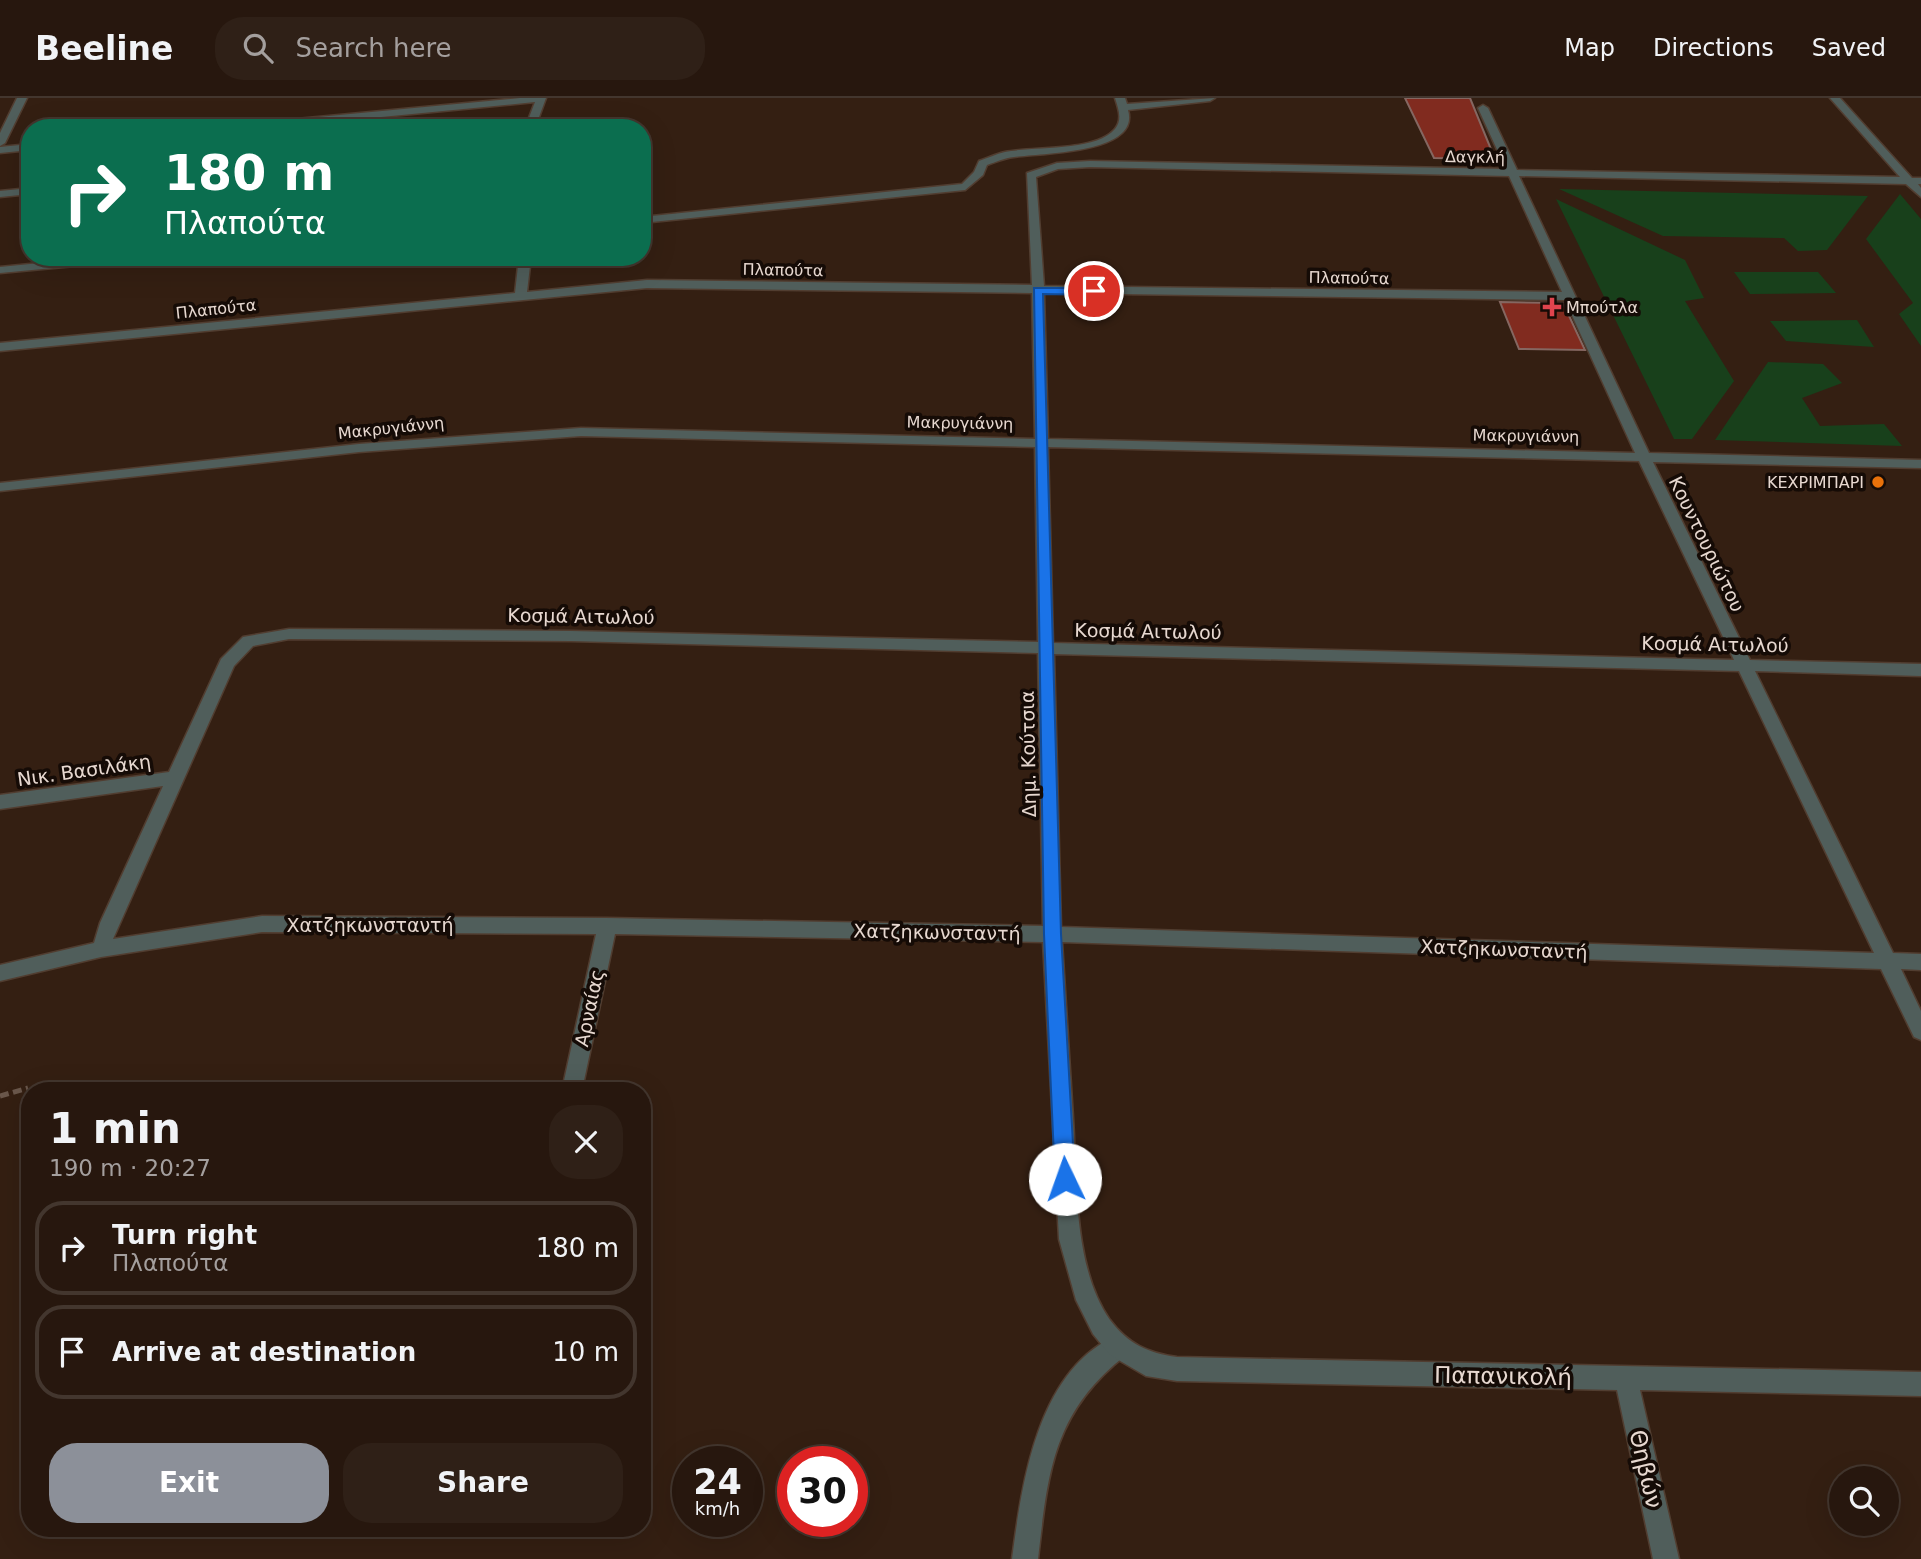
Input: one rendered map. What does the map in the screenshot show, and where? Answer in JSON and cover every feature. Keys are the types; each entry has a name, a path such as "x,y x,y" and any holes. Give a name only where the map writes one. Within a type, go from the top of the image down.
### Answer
{"street":[{"path":"0,143 22,98"},
{"path":"651,219 965,187 979,173 983,163 1004,155 1059,151 1092,145 1113,136 1121,127 1122,102 1210,98"},
{"path":"1835,98 1916,181 1921,194"},
{"path":"329,119 541,99 533,119"},
{"name":"Κουντουριώτου","path":"1483,108 1643,456 1921,1031"},
{"path":"0,150 21,148"},
{"name":"Δαγκλή","path":"1031,175 1057,166 1081,164 1916,181"},
{"name":"Δημ. Κούτσια","path":"1031,175 1038,291 1052,934 1070,1239 1077,1274 1101,1326"},
{"path":"0,194 21,192"},
{"path":"0,270 43,266"},
{"path":"521,296 524,266"},
{"name":"Πλαπούτα","path":"0,347 647,284 1568,296"},
{"name":"Μακρυγιάννη","path":"0,487 359,448 568,433 1921,464"},
{"name":"Κοσμά Αιτωλού","path":"174,778 227,663 248,641 289,634 557,636 1921,670"},
{"path":"102,948 109,923 174,778"},
{"name":"Νικ. Βασιλάκη","path":"0,802 174,778"},
{"name":"Χατζηκωνσταντή","path":"0,973 102,948 262,925 607,926 1052,934 1921,962"},
{"name":"Αρναίας","path":"574,1082 607,926"},
{"name":"Παπανικολή","path":"1101,1326 1118,1347 1146,1364 1177,1369 1921,1384"},
{"path":"1025,1559 1031,1502 1058,1417 1069,1393 1096,1364 1118,1347"},
{"name":"Θηβών","path":"1626,1379 1666,1559"}],"path":[{"path":"0,1096 21,1090"}],"green space":[{"path":"1559,189 1868,196 1827,250 1798,251 1784,238 1663,236"},
{"path":"1900,194 1921,219 1921,346 1899,314 1913,303 1866,239"},
{"path":"1556,199 1685,260 1704,298 1685,301 1734,381 1692,439 1674,439"},
{"path":"1734,272 1818,272 1836,293 1750,294"},
{"path":"1857,320 1874,347 1786,341 1770,321"},
{"path":"1768,362 1823,364 1842,383 1802,398 1820,426 1884,424 1902,446 1715,440"}],"building":[{"path":"1405,98 1470,98 1495,159 1434,158"},
{"path":"1500,302 1563,303 1585,350 1519,349"}],"place":[{"name":"Μπούτλα","path":"1552,307"},
{"name":"ΚΕΧΡΙΜΠΑΡΙ","path":"1878,482"}],"route":[{"path":"1065,1179 1052,934 1038,291 1094,291"}]}
